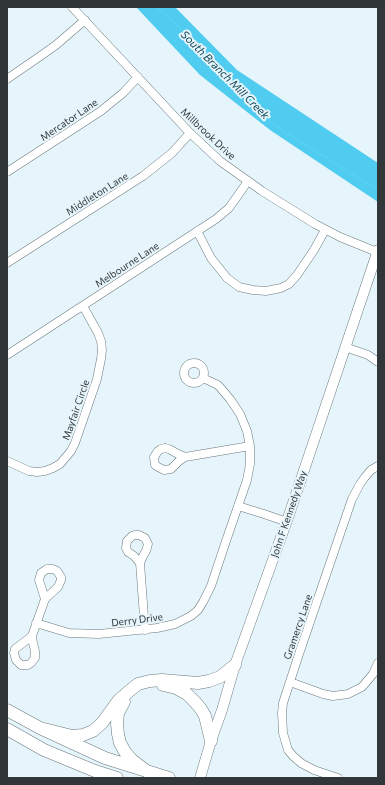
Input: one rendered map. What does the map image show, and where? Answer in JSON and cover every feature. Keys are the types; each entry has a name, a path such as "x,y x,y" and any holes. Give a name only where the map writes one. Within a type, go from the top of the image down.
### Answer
{"main road":[{"path":"40,728 72,736 83,735 93,731 102,723 123,696 138,684 162,680 198,683 209,681 220,677 235,664"},
{"path":"149,772 132,760 125,752 120,743 117,724 118,713 123,703 131,695 141,689 152,685 164,685 176,688 187,694 201,709 210,741"},
{"path":"7,710 40,728 105,758 169,778"},
{"path":"7,729 44,750 95,771 117,778"},
{"path":"78,764 96,778"}],"street":[{"name":"Millbrook Drive","path":"72,7 190,133 220,161 270,196 325,230 340,238 378,251"},
{"path":"7,79 56,45 85,20"},
{"name":"Mercator Lane","path":"7,172 101,111 138,77"},
{"name":"Middleton Lane","path":"7,263 143,176 169,156 190,133"},
{"name":"Melbourne Lane","path":"7,355 223,214 234,202 248,180"},
{"path":"197,231 211,258 227,278 239,287 266,291 281,288 288,284 297,275 314,250 325,230"},
{"name":"John F Kennedy Way","path":"200,778 210,741 222,710 235,664 287,522 378,251"},
{"name":"Mayfair Circle","path":"7,461 29,471 45,471 60,464 71,451 75,443 97,379 102,355 101,341 98,333 82,306"},
{"path":"345,347 368,355 378,362"},
{"name":"Derry Drive","path":"36,622 61,631 79,634 99,634 145,630 175,624 191,616 198,610 210,586 238,506 249,472 250,464 250,446 244,423 236,406 218,385 203,378"},
{"path":"185,457 250,446"},
{"name":"Gramercy Lane","path":"338,778 307,767 288,750 283,733 283,703 352,499 365,476 378,466"},
{"path":"238,506 287,522"},
{"path":"140,563 145,630"},
{"path":"32,636 45,599"},
{"path":"290,682 333,696 348,694 362,687 373,674 378,663"}],"shaded area":[{"path":"136,7 175,7 237,70 378,163 378,202 270,130 200,75"}],"waterway":[{"name":"South Branch Mill Creek","path":"157,7 185,33 263,116 283,131 378,190"}]}
